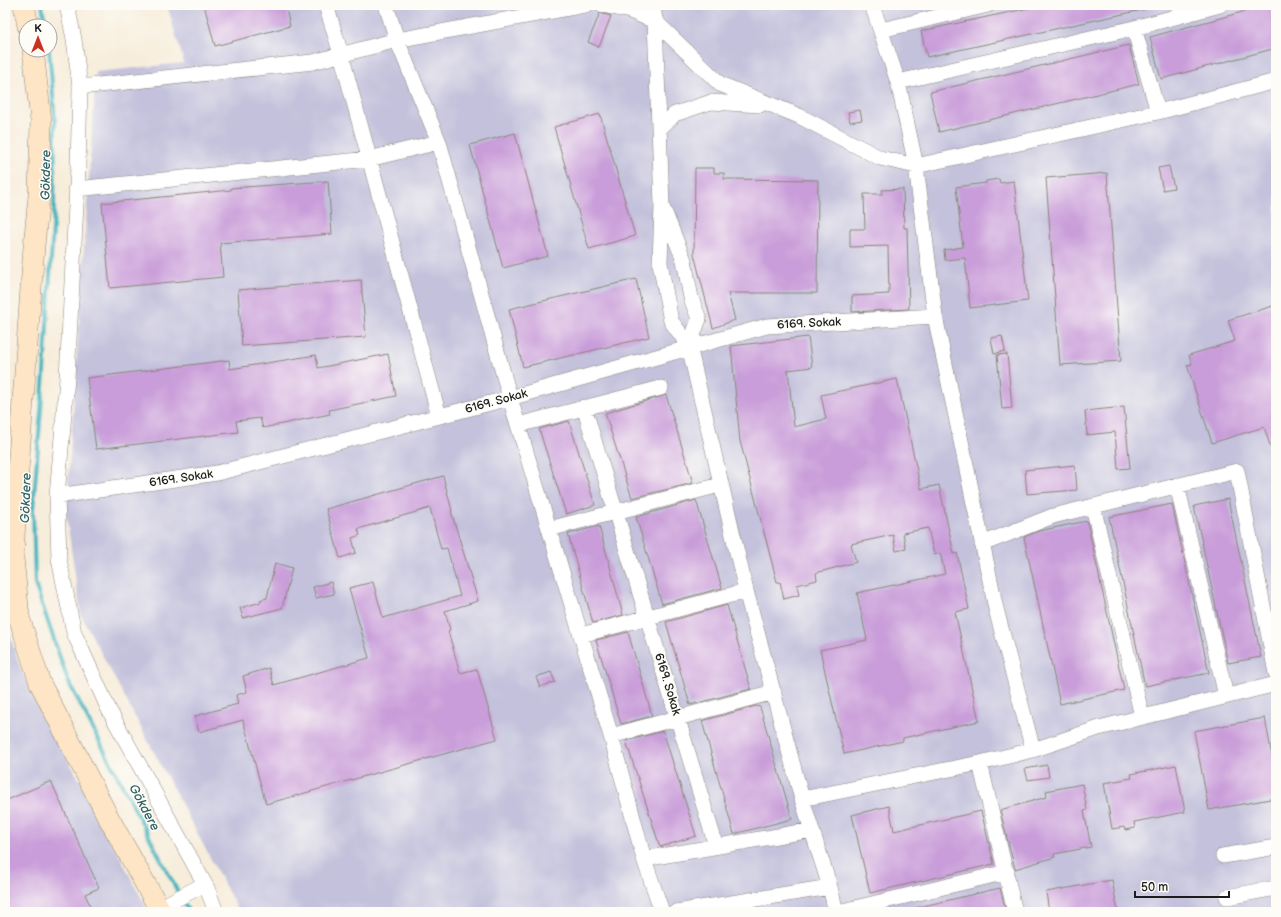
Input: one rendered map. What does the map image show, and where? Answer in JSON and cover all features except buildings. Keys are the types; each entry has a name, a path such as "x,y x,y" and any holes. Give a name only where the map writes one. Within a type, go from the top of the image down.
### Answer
{"main road":[{"path":"24,5 26,18"},
{"path":"34,58 41,122 40,180 15,505 13,558 19,617 40,683 106,813 160,910"}],"street":[{"path":"67,5 74,40 80,87 67,378 57,496 60,560 74,632 109,710 205,884 216,912"},
{"path":"326,5 341,54 439,416"},
{"path":"386,5 397,40 439,142 510,398 581,636 644,859 662,912"},
{"path":"80,87 313,62 397,40 586,5"},
{"path":"603,5 630,11 655,21 720,84 799,116 880,158 916,166 1158,112 1276,81"},
{"path":"653,5 655,21 662,205 660,263 671,321 690,346 720,485 746,591 802,799 837,912 1007,872"},
{"path":"872,5 898,82 916,166 935,316 996,608 1033,750"},
{"path":"880,30 988,5"},
{"path":"898,82 1134,28 1220,5"},
{"path":"1134,28 1158,112"},
{"path":"659,129 674,114 711,102 773,106"},
{"path":"76,189 369,160 439,142"},
{"path":"662,205 684,260 691,298 699,319 690,346"},
{"name":"6169. Sokak","path":"57,496 217,473 510,398 690,346 767,326 935,316"},
{"path":"518,425 661,388"},
{"name":"6169. Sokak","path":"584,407 716,846"},
{"path":"982,544 1053,516 1237,471 1276,673"},
{"path":"549,529 720,485"},
{"path":"1177,485 1226,696"},
{"path":"1093,506 1142,717"},
{"path":"581,636 647,616 746,591"},
{"path":"802,799 980,763 1033,750 1099,728 1276,684"},
{"path":"610,736 774,692"},
{"path":"980,763 1007,872 1015,912"},
{"path":"644,859 812,830"},
{"path":"1223,856 1276,847"},
{"path":"160,910 205,884"},
{"path":"676,912 830,887"},
{"path":"1227,897 1276,888"}],"shaded area":[{"path":"167,5 1276,5 1276,912 239,912 81,615 66,514 96,72 184,63"},
{"path":"5,618 21,670 149,912 5,912"}],"waterway":[{"name":"Gökdere","path":"42,5 44,18"},
{"name":"Gökdere","path":"50,58 55,119 54,211 44,373 33,509 35,584 68,681 179,894"},
{"name":"Gökdere","path":"182,900 189,912"}]}
